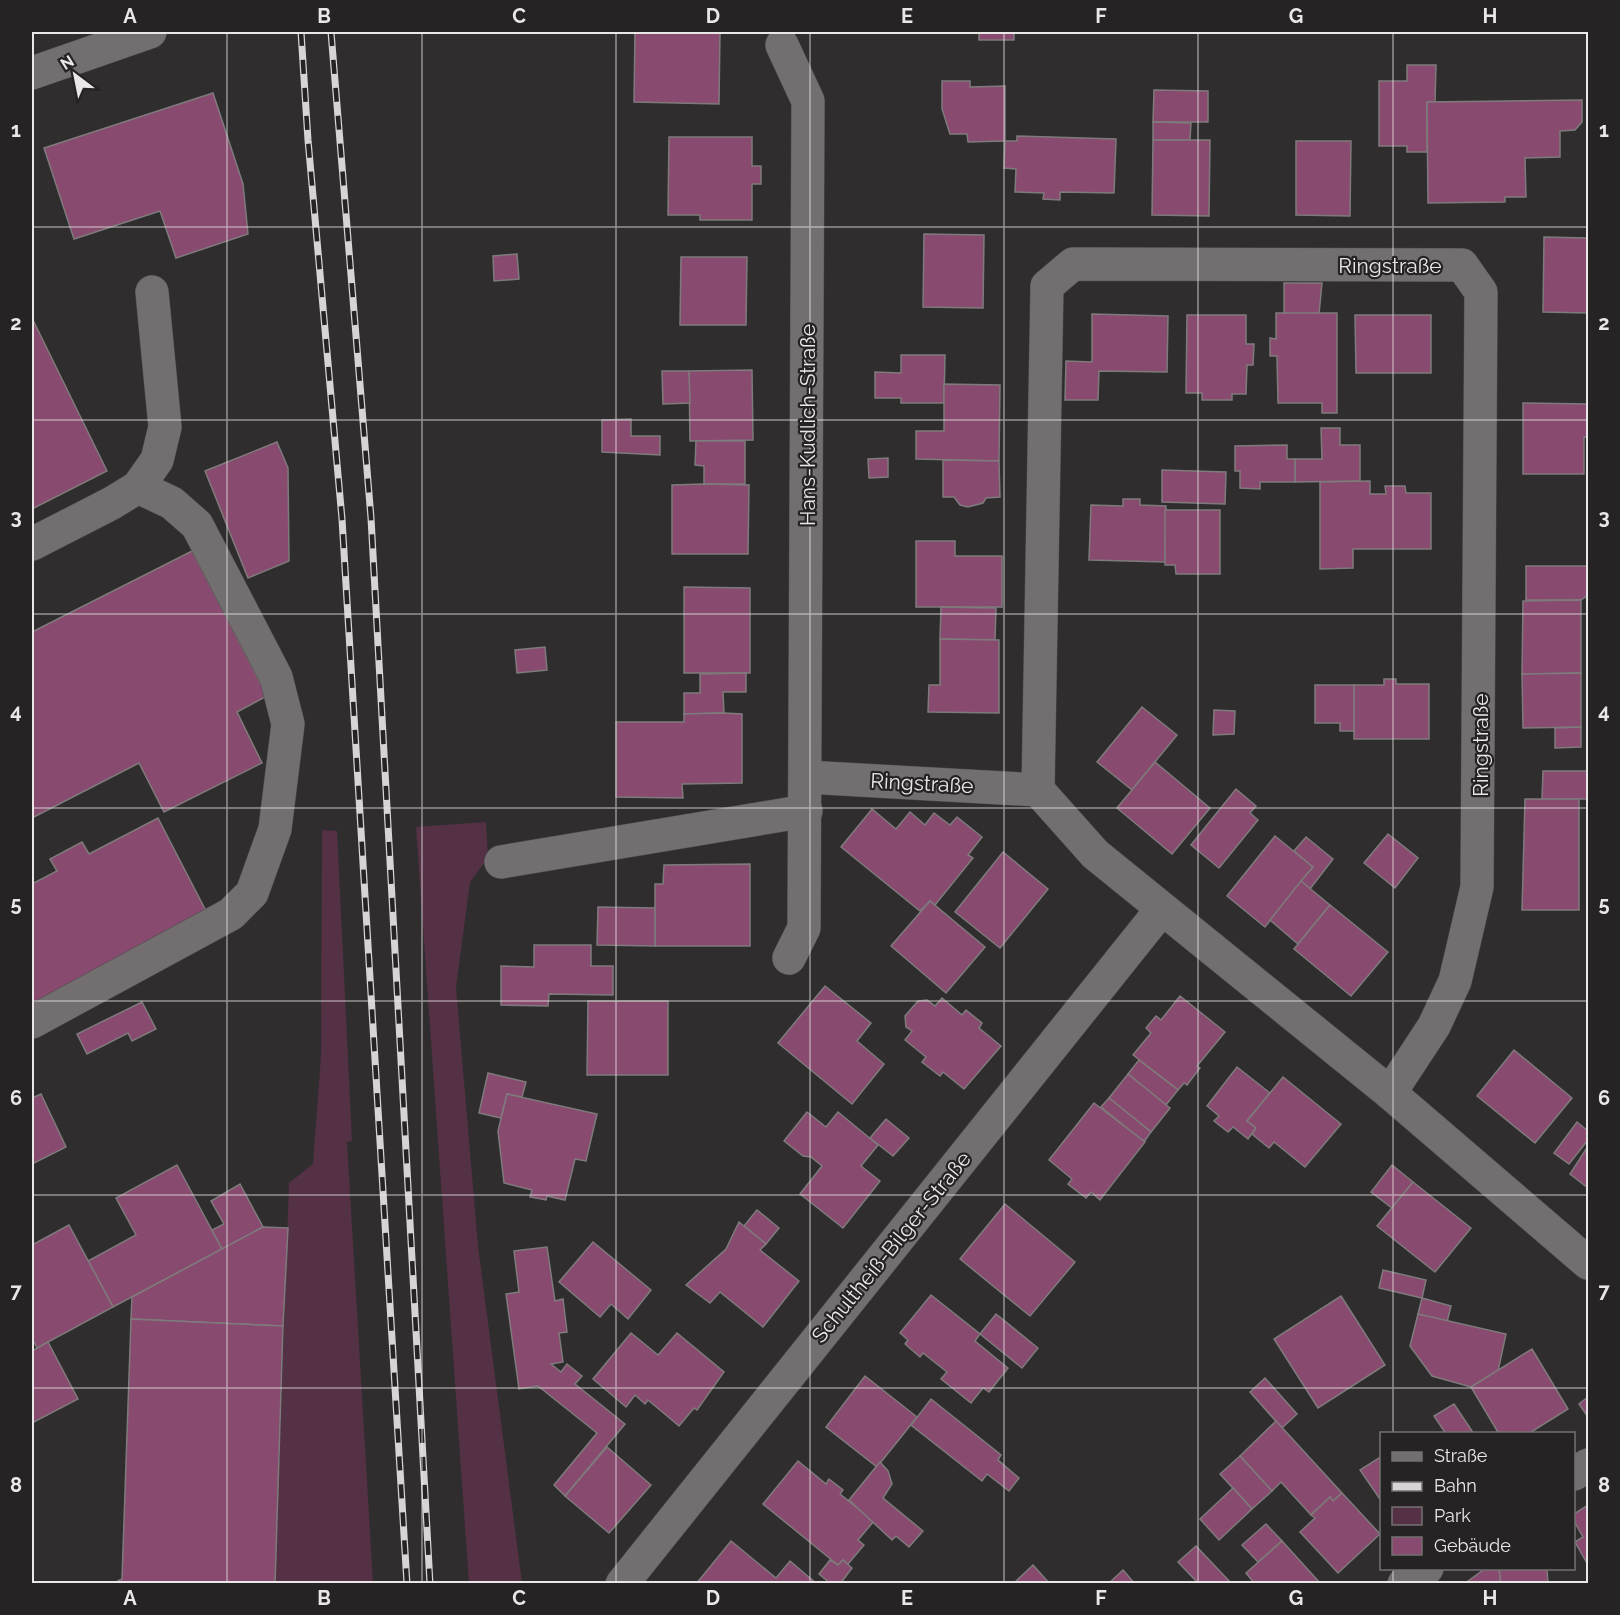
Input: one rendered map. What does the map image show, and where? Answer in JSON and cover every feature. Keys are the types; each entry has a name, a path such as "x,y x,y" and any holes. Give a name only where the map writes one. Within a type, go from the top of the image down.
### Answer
{"street":[{"path":"32,73 150,32"},
{"name":"Hans-Kudlich-Straße","path":"782,45 808,101 804,928 789,958"},
{"name":"Ringstraße","path":"806,777 1038,790 1047,286 1073,264 1462,265 1481,292 1477,886 1455,981 1434,1026 1390,1093"},
{"path":"32,544 138,487 157,460 165,427 152,292"},
{"path":"32,1022 231,914 252,893 275,829 288,724 276,677 197,525 172,503 138,487"},
{"path":"1038,790 1095,855 1390,1093 1588,1263"},
{"path":"501,862 806,811"},
{"name":"Schultheiß-Bilger-Straße","path":"622,1584 1161,910"},
{"path":"1575,1473 1588,1465"},
{"path":"1404,1584 1425,1570"}],"green space":[{"path":"486,822 488,858 470,882 456,987 478,1246 522,1583 469,1583 416,827"},
{"path":"322,830 337,831 352,1141 347,1142 373,1583 275,1584 289,1183 313,1164 321,1056"}],"building":[{"path":"635,32 720,32 719,104 634,102"},
{"path":"979,32 1014,32 1014,40 979,40"},
{"path":"1407,65 1436,65 1435,102 1427,102 1427,152 1407,152 1407,146 1379,146 1379,81 1407,81"},
{"path":"942,81 970,81 970,87 1005,86 1005,141 968,142 967,134 950,134 942,109"},
{"path":"1154,90 1208,91 1208,122 1153,122"},
{"path":"213,93 243,184 248,234 176,258 160,211 74,239 44,148"},
{"path":"1582,100 1582,122 1575,130 1560,131 1560,157 1525,158 1526,197 1505,197 1505,202 1428,203 1427,102"},
{"path":"1153,122 1191,123 1190,140 1153,140"},
{"path":"1017,136 1116,139 1114,193 1060,192 1060,200 1043,199 1044,193 1015,192 1016,169 1004,168 1005,141 1017,141"},
{"path":"669,137 752,137 752,166 761,166 761,184 752,184 752,220 700,220 700,215 668,215"},
{"path":"1153,140 1210,140 1209,216 1152,215"},
{"path":"1296,141 1351,141 1350,216 1296,215"},
{"path":"924,234 984,235 983,308 923,307"},
{"path":"1544,237 1588,238 1588,313 1543,312"},
{"path":"517,254 519,279 494,281 493,256"},
{"path":"681,257 747,257 746,325 680,325"},
{"path":"1284,283 1322,283 1319,314 1284,314"},
{"path":"1276,313 1337,313 1337,413 1322,413 1322,403 1278,403 1277,356 1270,356 1270,338 1276,339"},
{"path":"1092,314 1168,316 1167,372 1099,371 1098,400 1065,400 1066,361 1092,362"},
{"path":"1187,315 1246,315 1246,344 1254,344 1253,365 1247,365 1246,394 1232,394 1232,400 1202,400 1202,393 1186,393"},
{"path":"1355,315 1431,315 1431,373 1356,373"},
{"path":"32,318 107,471 32,509"},
{"path":"901,355 945,355 944,403 901,403 901,398 875,398 875,372 901,373"},
{"path":"752,370 753,440 690,441 689,371"},
{"path":"662,371 689,371 690,403 663,404"},
{"path":"944,384 1000,385 999,461 916,459 916,431 944,431"},
{"path":"1523,403 1588,404 1588,437 1584,437 1584,474 1523,474"},
{"path":"631,419 631,436 660,436 660,455 602,452 602,420"},
{"path":"1321,428 1340,428 1340,445 1360,445 1360,481 1295,482 1295,459 1322,459"},
{"path":"696,441 745,441 745,484 704,484 704,466 695,465"},
{"path":"277,442 288,468 289,561 248,578 205,471"},
{"path":"1287,445 1287,459 1295,459 1295,482 1260,482 1260,489 1240,488 1240,471 1235,471 1235,446"},
{"path":"888,458 888,477 869,478 868,459"},
{"path":"943,460 999,461 1000,497 986,498 983,503 968,507 960,505 954,497 943,497"},
{"path":"1162,470 1226,472 1225,504 1162,502"},
{"path":"1370,481 1370,494 1386,494 1385,486 1405,486 1406,493 1431,493 1431,549 1353,549 1353,568 1320,569 1320,482"},
{"path":"672,485 749,485 748,554 672,554"},
{"path":"1123,499 1140,499 1140,505 1166,506 1165,562 1089,560 1091,505 1123,506"},
{"path":"1165,510 1220,510 1220,574 1176,574 1175,565 1165,565"},
{"path":"916,541 955,541 955,556 1002,556 1002,607 916,607"},
{"path":"192,551 267,696 237,712 262,763 164,812 139,763 32,818 32,632"},
{"path":"1526,566 1588,566 1588,595 1581,600 1526,600"},
{"path":"684,587 750,588 750,673 684,673"},
{"path":"1581,600 1581,673 1522,674 1523,601"},
{"path":"941,607 996,608 995,640 940,639"},
{"path":"940,639 999,640 999,713 928,712 929,685 940,685"},
{"path":"545,647 547,670 517,673 515,650"},
{"path":"746,673 746,692 723,692 724,713 684,714 684,693 700,693 700,674"},
{"path":"1581,673 1581,727 1523,728 1522,674"},
{"path":"1384,679 1396,679 1396,684 1429,684 1429,739 1354,739 1354,685 1384,685"},
{"path":"1315,685 1354,685 1354,731 1340,731 1340,723 1315,723"},
{"path":"1142,707 1177,735 1132,790 1097,762"},
{"path":"1214,710 1235,711 1234,734 1213,735"},
{"path":"684,714 742,714 742,783 682,784 683,798 616,797 616,722 684,722"},
{"path":"1581,727 1581,747 1555,748 1555,728"},
{"path":"1155,762 1210,808 1172,854 1117,808"},
{"path":"1543,771 1588,771 1588,799 1542,799"},
{"path":"1236,789 1256,806 1250,813 1258,820 1219,868 1191,845"},
{"path":"1525,799 1579,799 1579,910 1522,910"},
{"path":"872,809 896,829 910,812 925,825 934,813 950,825 957,817 982,837 968,855 973,858 935,905 930,901 920,911 841,847"},
{"path":"158,818 207,913 32,1004 32,884 57,871 50,859 82,842 89,854"},
{"path":"1388,834 1418,858 1395,888 1364,863"},
{"path":"1275,836 1313,867 1265,927 1227,896"},
{"path":"1306,837 1333,859 1310,889 1301,881 1313,867 1294,851"},
{"path":"1003,852 1048,889 1000,948 955,912"},
{"path":"750,864 750,946 655,946 655,884 663,884 664,865"},
{"path":"1301,881 1330,905 1298,944 1270,920"},
{"path":"930,901 985,947 946,993 891,946"},
{"path":"1330,905 1388,952 1351,996 1294,949"},
{"path":"598,907 655,908 655,946 597,945"},
{"path":"534,945 591,945 591,966 613,966 613,995 549,994 548,1006 501,1005 501,966 534,967"},
{"path":"825,986 871,1023 857,1041 884,1064 852,1104 778,1043"},
{"path":"1180,996 1225,1032 1197,1066 1200,1068 1187,1085 1184,1083 1178,1090 1133,1055 1151,1033 1146,1028 1156,1016 1161,1020"},
{"path":"942,998 962,1015 966,1010 982,1023 979,1028 1001,1046 964,1089 943,1072 940,1076 922,1062 926,1057 905,1040 912,1031 906,1027 905,1016 918,1001 927,1000 935,1006"},
{"path":"588,1001 668,1001 668,1075 587,1075"},
{"path":"142,1002 156,1029 132,1041 128,1033 87,1054 77,1034"},
{"path":"1514,1050 1572,1098 1535,1143 1477,1096"},
{"path":"1139,1060 1178,1090 1166,1105 1128,1074"},
{"path":"1237,1067 1270,1093 1247,1121 1256,1128 1248,1139 1233,1127 1228,1132 1214,1121 1219,1116 1207,1106"},
{"path":"488,1073 526,1082 522,1097 507,1094 501,1118 479,1113"},
{"path":"1128,1074 1170,1108 1151,1132 1109,1098"},
{"path":"1283,1077 1341,1124 1305,1167 1274,1142 1269,1148 1252,1134 1256,1128 1247,1121"},
{"path":"41,1094 66,1147 32,1164 32,1098"},
{"path":"507,1094 597,1114 586,1161 575,1159 565,1200 547,1196 546,1200 530,1197 532,1190 504,1183 498,1131"},
{"path":"1109,1098 1151,1132 1144,1142 1101,1107"},
{"path":"1094,1103 1145,1142 1100,1200 1091,1192 1086,1198 1068,1184 1072,1179 1049,1160"},
{"path":"807,1112 826,1127 838,1112 878,1145 861,1166 880,1181 843,1228 800,1194 822,1166 811,1157 803,1156 784,1141"},
{"path":"886,1119 909,1138 893,1156 870,1138"},
{"path":"1577,1122 1588,1131 1588,1140 1569,1164 1554,1153"},
{"path":"1588,1146 1588,1188 1570,1174"},
{"path":"177,1165 222,1249 113,1307 88,1261 136,1235 116,1198"},
{"path":"1392,1165 1413,1182 1392,1208 1371,1192"},
{"path":"1413,1182 1471,1228 1435,1272 1377,1226"},
{"path":"240,1184 263,1227 222,1249 212,1230 224,1224 211,1201"},
{"path":"1005,1204 1075,1262 1030,1316 960,1259"},
{"path":"757,1210 779,1228 766,1244 744,1226"},
{"path":"739,1222 766,1244 760,1250 799,1281 763,1327 720,1292 710,1303 686,1285 726,1249"},
{"path":"69,1225 113,1307 37,1348 32,1338 32,1245"},
{"path":"263,1227 288,1228 283,1326 131,1319 132,1297"},
{"path":"593,1242 651,1290 628,1319 611,1304 600,1317 559,1282"},
{"path":"547,1247 555,1301 563,1299 567,1332 559,1333 563,1362 551,1364 561,1372 567,1364 582,1376 575,1384 625,1424 565,1496 554,1485 597,1433 538,1386 519,1389 506,1294 519,1292 514,1251"},
{"path":"1383,1270 1426,1280 1422,1298 1379,1288"},
{"path":"931,1295 980,1334 975,1341 1008,1368 989,1392 983,1388 971,1403 941,1379 947,1372 923,1353 920,1357 905,1344 908,1340 900,1333"},
{"path":"1341,1296 1385,1365 1318,1408 1274,1339"},
{"path":"1422,1298 1451,1306 1447,1322 1418,1314"},
{"path":"996,1314 1038,1348 1022,1368 980,1334"},
{"path":"1418,1314 1506,1334 1498,1371 1471,1387 1432,1376 1410,1346"},
{"path":"131,1319 283,1326 275,1584 112,1584 122,1579"},
{"path":"631,1333 658,1355 677,1333 724,1372 697,1410 694,1408 679,1426 648,1400 645,1404 635,1395 626,1407 593,1379"},
{"path":"48,1342 78,1399 32,1423 32,1351"},
{"path":"1532,1349 1568,1409 1531,1432 1498,1432 1471,1387"},
{"path":"865,1376 917,1417 877,1467 826,1427"},
{"path":"1265,1378 1297,1414 1282,1428 1250,1392"},
{"path":"1588,1397 1588,1417 1579,1404"},
{"path":"931,1399 1001,1455 998,1460 1019,1478 1009,1491 987,1474 982,1481 911,1425"},
{"path":"1454,1404 1473,1432 1445,1432 1434,1416"},
{"path":"1276,1421 1342,1493 1333,1501 1330,1497 1311,1515 1281,1482 1272,1491 1240,1456"},
{"path":"607,1447 651,1485 609,1533 565,1496"},
{"path":"1240,1456 1272,1491 1252,1509 1220,1474"},
{"path":"1380,1457 1380,1499 1360,1470"},
{"path":"798,1461 826,1484 829,1479 843,1490 840,1494 874,1521 858,1540 864,1545 848,1564 843,1560 838,1565 763,1504"},
{"path":"880,1462 888,1471 892,1484 883,1498 923,1531 909,1547 896,1536 892,1540 849,1500"},
{"path":"1233,1488 1252,1509 1219,1540 1200,1519"},
{"path":"1342,1493 1380,1534 1338,1573 1300,1532 1315,1518 1311,1515 1330,1497 1333,1501"},
{"path":"1588,1505 1588,1565 1575,1542 1583,1537 1575,1523 1575,1513"},
{"path":"1266,1524 1282,1541 1258,1562 1242,1545"},
{"path":"731,1541 776,1578 790,1561 817,1584 696,1584"},
{"path":"1282,1541 1321,1584 1255,1584 1246,1573"},
{"path":"1196,1546 1232,1584 1199,1584 1178,1562"},
{"path":"830,1560 838,1565 843,1560 852,1568 840,1584 831,1584 819,1574"},
{"path":"1033,1565 1050,1584 1013,1584"},
{"path":"1123,1570 1135,1584 1108,1584"},
{"path":"1483,1570 1499,1570 1501,1584 1464,1584"},
{"path":"1499,1570 1547,1570 1548,1584 1501,1584"}],"railway":[{"path":"301,32 308,140 342,519 407,1584"},
{"path":"331,32 371,518 430,1584"}]}
